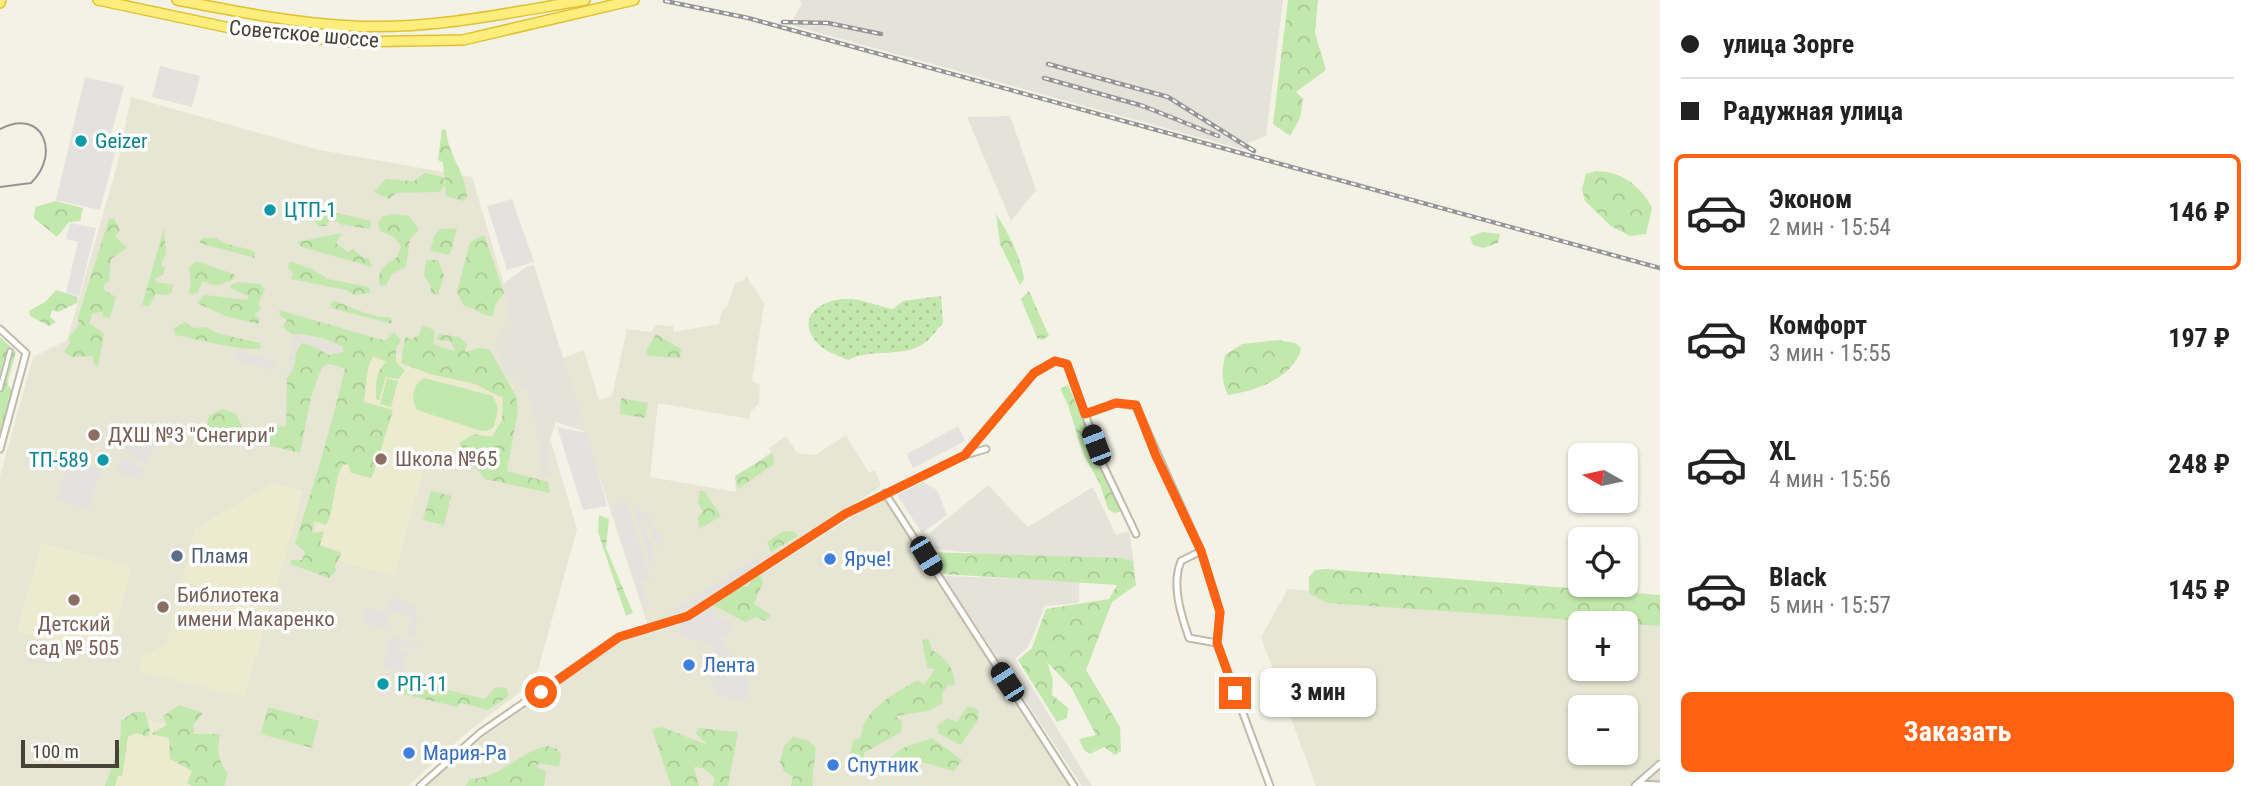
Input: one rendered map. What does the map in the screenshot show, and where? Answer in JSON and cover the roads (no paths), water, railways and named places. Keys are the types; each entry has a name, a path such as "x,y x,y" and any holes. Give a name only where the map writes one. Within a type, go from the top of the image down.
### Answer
{"highway":[{"name":"Советское шоссе","path":"98,0 249,32 349,42 463,40 634,0"},
{"name":"Советское шоссе","path":"177,0 254,15 352,26 459,22 585,0"}],"street":[{"path":"0,329 26,353 0,449"},
{"path":"0,389 10,351"},
{"path":"965,455 1034,373 1055,361 1067,364 1104,467 1136,534"},
{"path":"1085,414 1116,403 1136,405 1156,456 1201,551 1220,612 1217,643 1270,786"},
{"path":"420,786 469,741 634,630 663,626 688,616 793,547 885,493 965,455 986,449"},
{"path":"885,493 1074,786"},
{"path":"1201,551 1181,561 1176,571 1180,607 1189,638 1217,643"},
{"path":"1636,785 1660,764"},
{"path":"1636,785 1660,785"}],"tram line":[{"path":"0,129 15,124 27,124 37,129 46,147 45,159 31,183 0,187"}],"railway":[{"path":"665,1 748,18 1660,268"},
{"path":"783,22 828,23 881,34"},
{"path":"1048,64 1168,97 1254,151"},
{"path":"1044,78 1143,106 1218,136"}],"place":[{"name":"Geizer","path":"81,141"},
{"name":"ЦТП-1","path":"270,210"},
{"name":"ДХШ №3 \"Снегири\"","path":"94,435"},
{"name":"Школа №65","path":"381,459"},
{"name":"ТП-589","path":"103,460"},
{"name":"Пламя","path":"177,556"},
{"name":"Ярче!","path":"830,559"},
{"name":"Детский сад № 505","path":"74,600"},
{"name":"Библиотека имени Макаренко","path":"163,607"},
{"name":"Лента","path":"689,665"},
{"name":"РП-11","path":"383,684"},
{"name":"Мария-Ра","path":"409,753"},
{"name":"Спутник","path":"833,765"}]}
